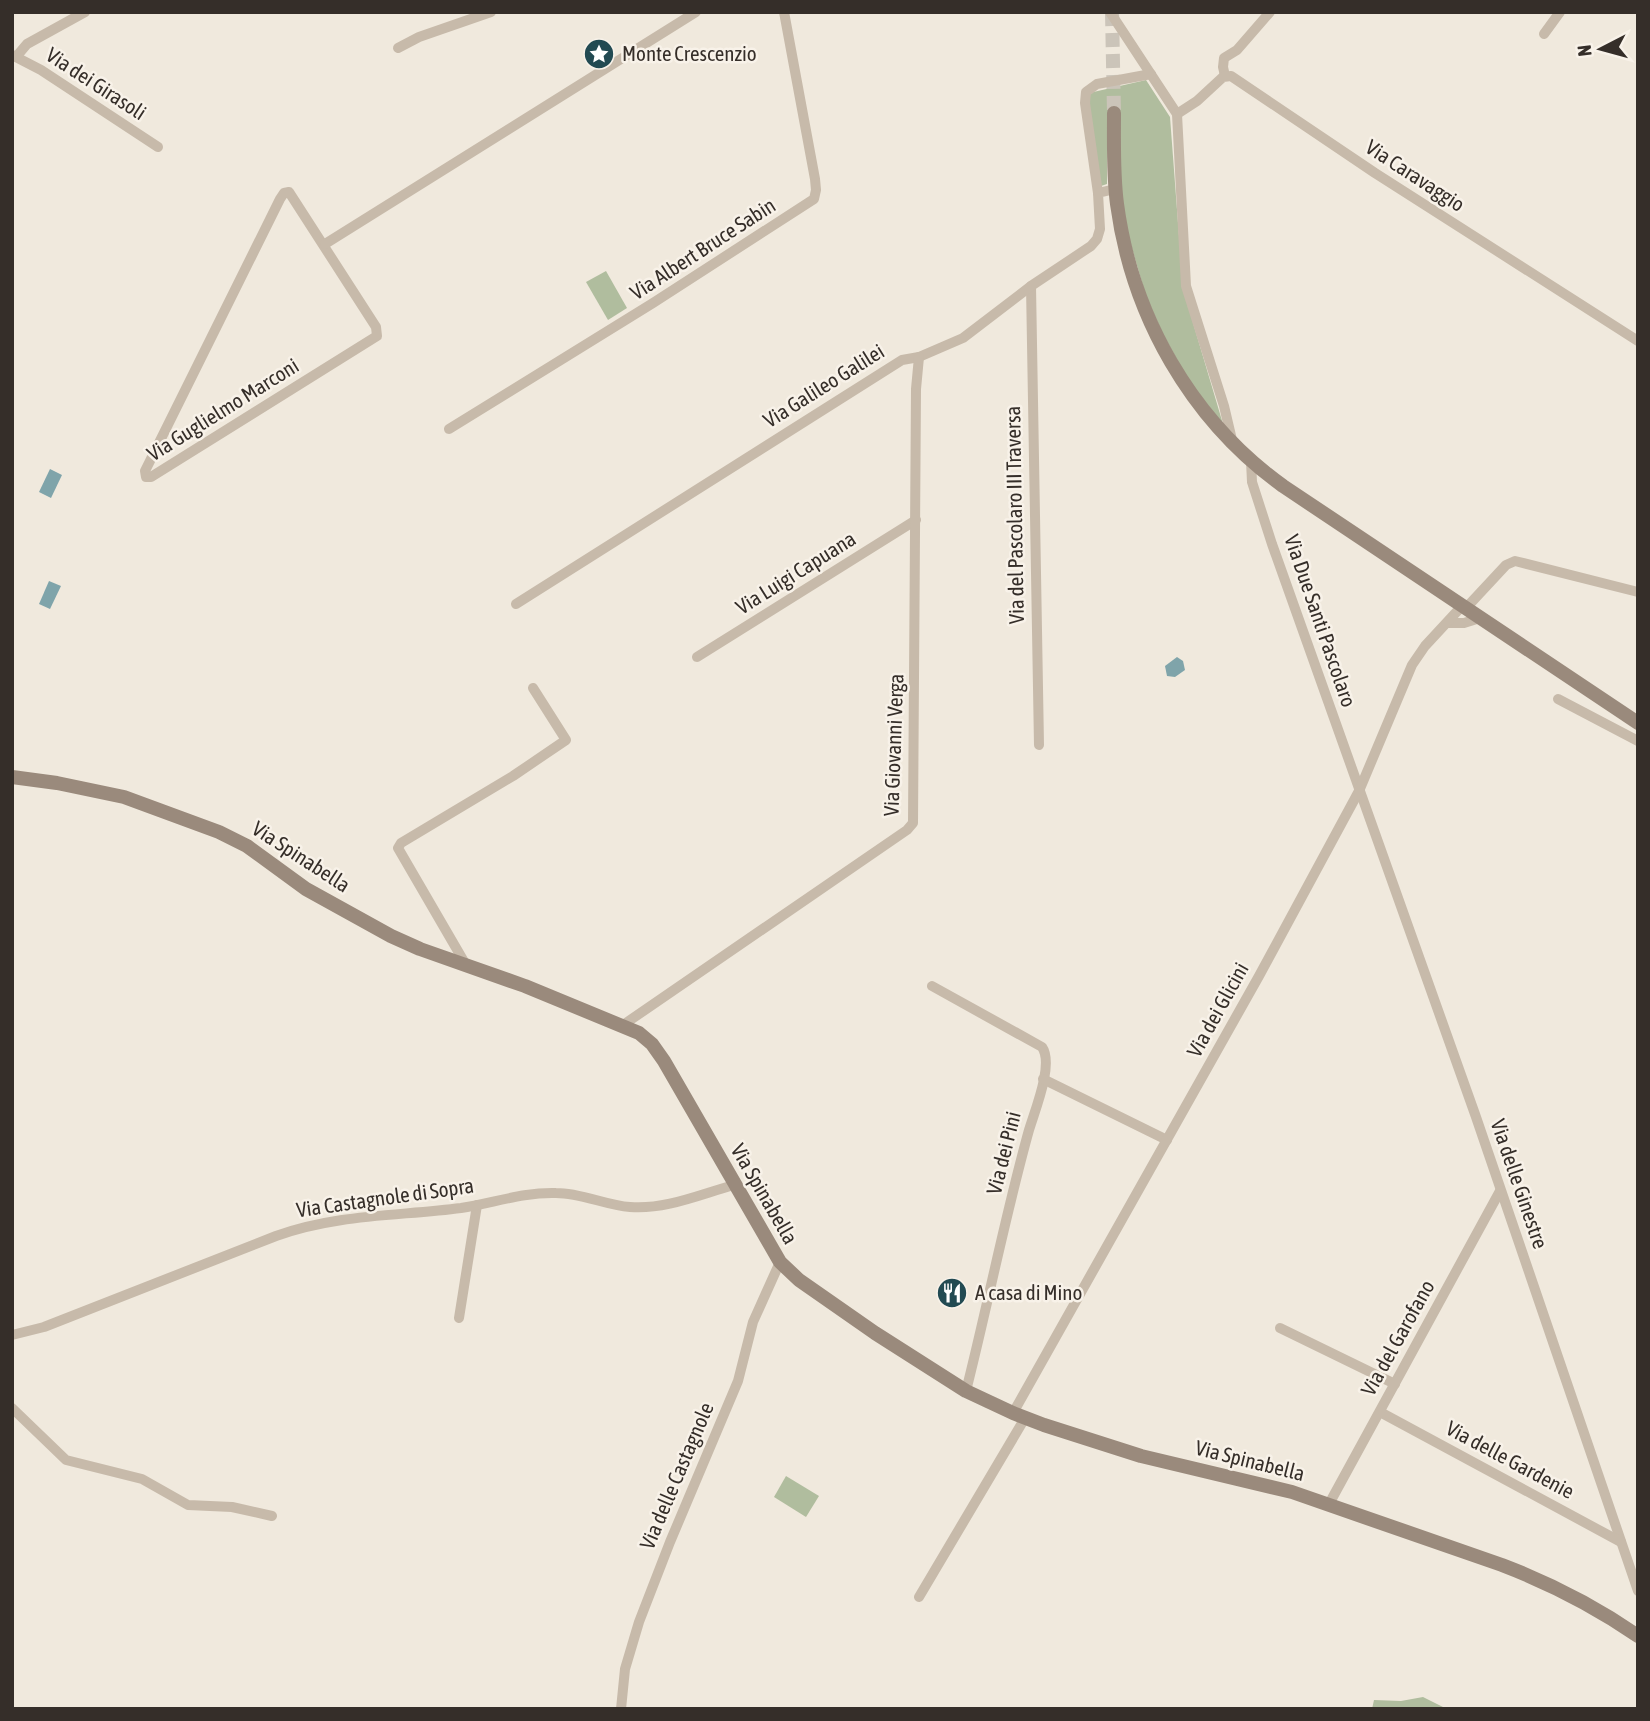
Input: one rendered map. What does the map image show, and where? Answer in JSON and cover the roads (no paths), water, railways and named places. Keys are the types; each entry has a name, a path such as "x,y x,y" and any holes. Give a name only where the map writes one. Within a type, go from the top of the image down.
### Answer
{"street":[{"path":"14,56 27,44 85,12"},
{"path":"398,48 419,37 491,12"},
{"path":"324,244 696,12"},
{"name":"Via Albert Bruce Sabin","path":"449,429 653,303 814,199 817,190 784,12"},
{"path":"1110,12 1177,114 1188,295 1215,376 1232,444"},
{"path":"1177,114 1197,101 1225,76 1222,63 1224,58 1237,50 1270,12"},
{"path":"1544,34 1560,12"},
{"name":"Via dei Girasoli","path":"14,56 41,70 158,147"},
{"path":"1115,189 1098,193 1085,103 1086,92 1097,84 1151,74"},
{"name":"Via Caravaggio","path":"1225,76 1233,77 1375,173 1638,341"},
{"path":"1114,113 1115,189 1127,254 1140,296 1154,330 1193,398 1232,444 1283,486 1638,723"},
{"name":"Via Guglielmo Marconi","path":"284,193 292,194 324,244 376,327 377,337 151,477 146,477 145,471 284,193"},
{"name":"Via Galileo Galilei","path":"516,604 902,360 949,346 968,335 1095,241 1100,226 1098,193"},
{"name":"Via del Pascolaro III Traversa","path":"1031,286 1039,745"},
{"name":"Via Giovanni Verga","path":"623,1025 908,830 913,823 916,389 919,357"},
{"name":"Via Due Santi Pascolaro","path":"1251,461 1252,482 1359,791"},
{"name":"Via Luigi Capuana","path":"697,657 916,520"},
{"name":"Via dei Glicini","path":"919,1597 1359,791 1412,665 1422,649 1492,579 1513,562 1638,592"},
{"path":"1447,623 1464,624 1480,618"},
{"path":"467,965 398,848 401,843 513,776 566,740 533,688"},
{"path":"1558,699 1638,741"},
{"name":"Via Spinabella","path":"12,777 124,797 219,832 247,846 306,889 373,927 420,949 623,1025 644,1037 660,1054 780,1262 799,1280 832,1303 966,1391 1019,1415 1141,1456 1277,1488 1521,1572 1596,1610 1638,1636"},
{"name":"Via delle Ginestre","path":"1359,791 1476,1116 1638,1591"},
{"name":"Via dei Pini","path":"932,986 1042,1047 1046,1057 1043,1079 966,1391"},
{"path":"1043,1079 1167,1139"},
{"name":"Via Castagnole di Sopra","path":"12,1335 44,1327 290,1231 349,1219 477,1205 559,1192 619,1206 645,1208 734,1185"},
{"name":"Via del Garofano","path":"1329,1504 1500,1191"},
{"path":"459,1318 477,1205"},
{"name":"Via delle Castagnole","path":"621,1709 625,1669 639,1622 738,1381 753,1322 780,1262"},
{"path":"1280,1328 1395,1384"},
{"path":"12,1408 66,1460 142,1479 188,1505 232,1507 272,1516"},
{"name":"Via delle Gardenie","path":"1380,1412 1621,1542"}],"water":[{"path":"50,469 62,475 51,498 39,492"},
{"path":"49,581 61,586 50,609 39,604"},
{"path":"1177,657 1183,661 1185,670 1175,677 1167,676 1165,666"}],"tunnel":[{"path":"1112,12 1114,113"}],"place":[{"name":"Monte Crescenzio","path":"599,54"},
{"name":"A casa di Mino","path":"952,1293"}]}
